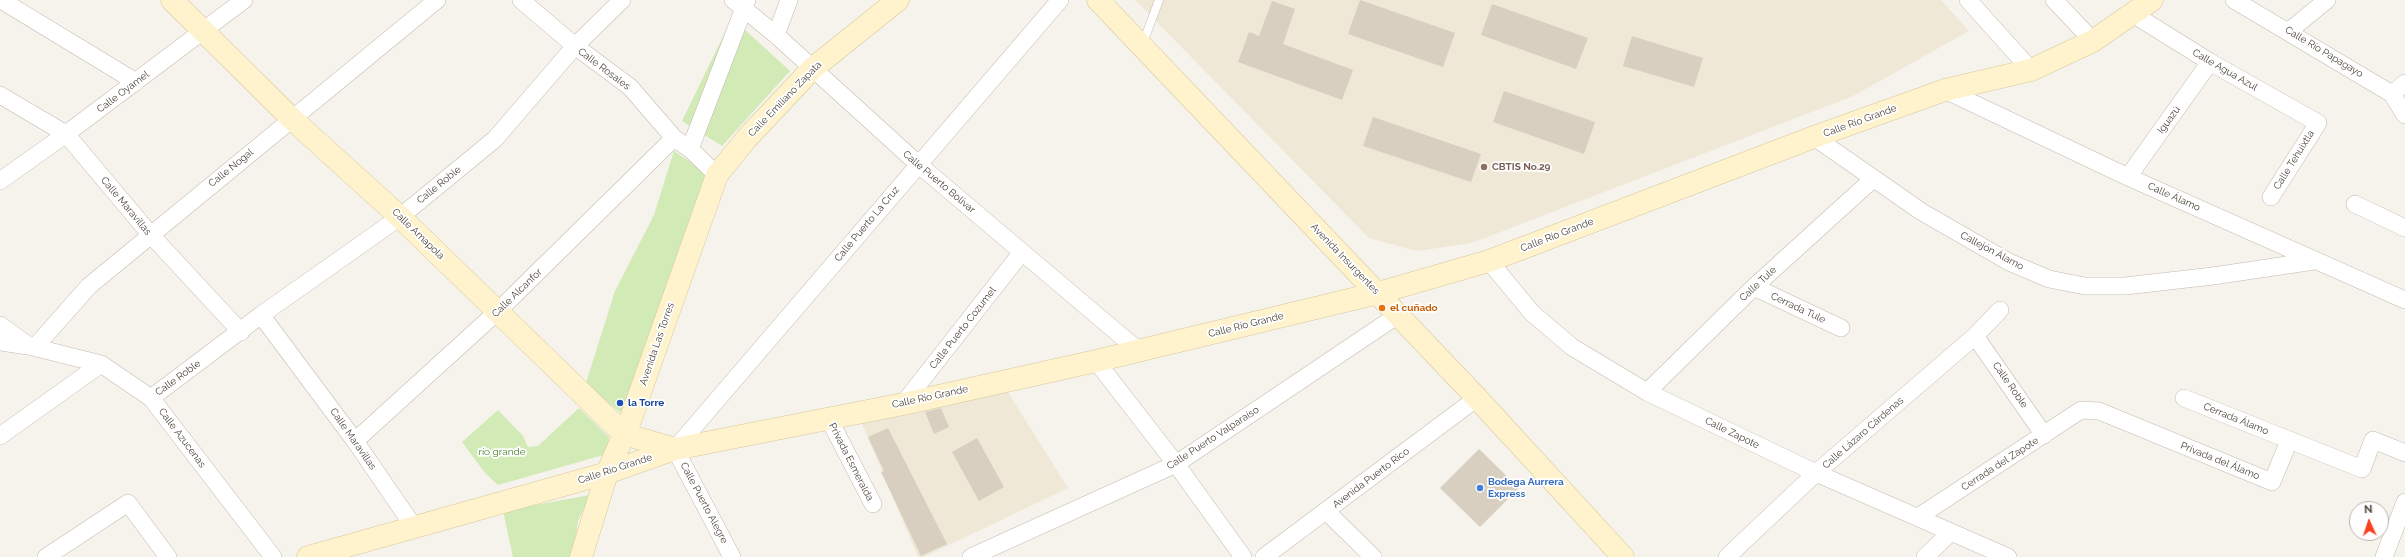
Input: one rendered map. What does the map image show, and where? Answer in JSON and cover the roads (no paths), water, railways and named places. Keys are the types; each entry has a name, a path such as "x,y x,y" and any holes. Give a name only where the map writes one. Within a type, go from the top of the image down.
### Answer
{"street":[{"path":"1,0 136,82"},
{"name":"Calle Amapola","path":"172,0 292,119 400,217 624,434 675,449"},
{"name":"Calle Oyamel","path":"0,181 66,134 244,0"},
{"name":"Calle Nogal","path":"32,346 89,286 150,234 437,0"},
{"name":"Calle Rosales","path":"521,0 575,46 630,88 674,138 690,149 717,175"},
{"name":"Calle Roble","path":"151,398 241,332 261,315 400,217 495,139 575,46 622,0"},
{"path":"776,35 789,0"},
{"name":"Calle Emiliano Zapata","path":"717,175 748,138 812,69 898,0"},
{"name":"Calle Puerto La Cruz","path":"675,449 1060,0"},
{"name":"Avenida Insurgentes","path":"1098,0 1477,398 1623,557"},
{"path":"1968,0 2031,70"},
{"path":"2054,0 2093,41"},
{"name":"Calle Río Grande","path":"308,557 607,473 675,449 903,404 1096,361 1378,293 1490,260 1814,137 1945,90 2031,70 2093,41 2152,0"},
{"name":"Calle Río Papagayo","path":"2234,0 2289,31 2399,88 2405,115"},
{"path":"2289,31 2327,0"},
{"path":"690,149 741,3"},
{"name":"Calle Puerto Bolívar","path":"741,3 918,164 1139,351"},
{"name":"Calle Agua Azul","path":"2132,14 2210,62 2318,123"},
{"name":"Iguazú","path":"2128,177 2210,62"},
{"name":"Calle Álamo","path":"1945,90 2128,177 2314,261 2405,300"},
{"name":"Calle Maravillas","path":"0,95 66,134 150,234 241,332"},
{"name":"Calle Tehuixtla","path":"2271,197 2318,123"},
{"name":"Callejón Álamo","path":"1814,137 1922,212 2009,262 2049,279 2085,286 2125,286 2213,276 2314,261"},
{"name":"Calle Alcanfor","path":"355,441 498,311 674,138"},
{"name":"Avenida Las Torres","path":"581,557 607,473 624,434 717,175"},
{"name":"Calle Tule","path":"1647,392 1754,287 1873,178"},
{"path":"2354,204 2405,228"},
{"name":"Calle Puerto Cozumel","path":"903,404 1022,252"},
{"name":"Calle Zapote","path":"1490,260 1532,313 1560,337 1572,347 1647,392 1816,473 2008,557"},
{"name":"Cerrada Tule","path":"1754,287 1841,328"},
{"name":"Calle Lázaro Cárdenas","path":"1727,557 1816,473 1975,336 2000,310"},
{"name":"Calle Maravillas","path":"261,315 355,441 414,527"},
{"name":"Calle Puerto Valparaíso","path":"971,557 1176,464 1398,315"},
{"name":"Calle Azucenas","path":"0,325 32,346 101,364 151,398 273,557"},
{"name":"Calle Roble","path":"1975,336 2044,435"},
{"path":"0,342 32,346"},
{"path":"1096,361 1176,464 1243,557"},
{"path":"0,436 101,364"},
{"name":"Avenida Puerto Rico","path":"1264,557 1477,398"},
{"name":"Cerrada Álamo","path":"2184,398 2289,441"},
{"name":"Cerrada del Zapote","path":"1918,517 2081,410"},
{"name":"Privada del Álamo","path":"2081,410 2099,411 2272,482 2289,441"},
{"name":"Privada Esmeralda","path":"829,419 873,504"},
{"path":"2289,441 2362,469 2373,440 2405,453"},
{"name":"Calle Puerto Alegre","path":"675,449 732,557"},
{"path":"2384,557 2405,502"},
{"path":"46,557 128,503 168,557"},
{"path":"1326,511 1373,557"},
{"path":"1925,557 1951,532"}],"lane":[{"path":"1142,46 1159,0"}],"place":[{"name":"CBTIS No.29","path":"1484,167"},
{"name":"el cuñado","path":"1382,308"},
{"name":"la Torre","path":"620,403"},
{"name":"Bodega Aurrera Express","path":"1480,488"}],"park label":[{"name":"río grande","path":"502,452"}]}
